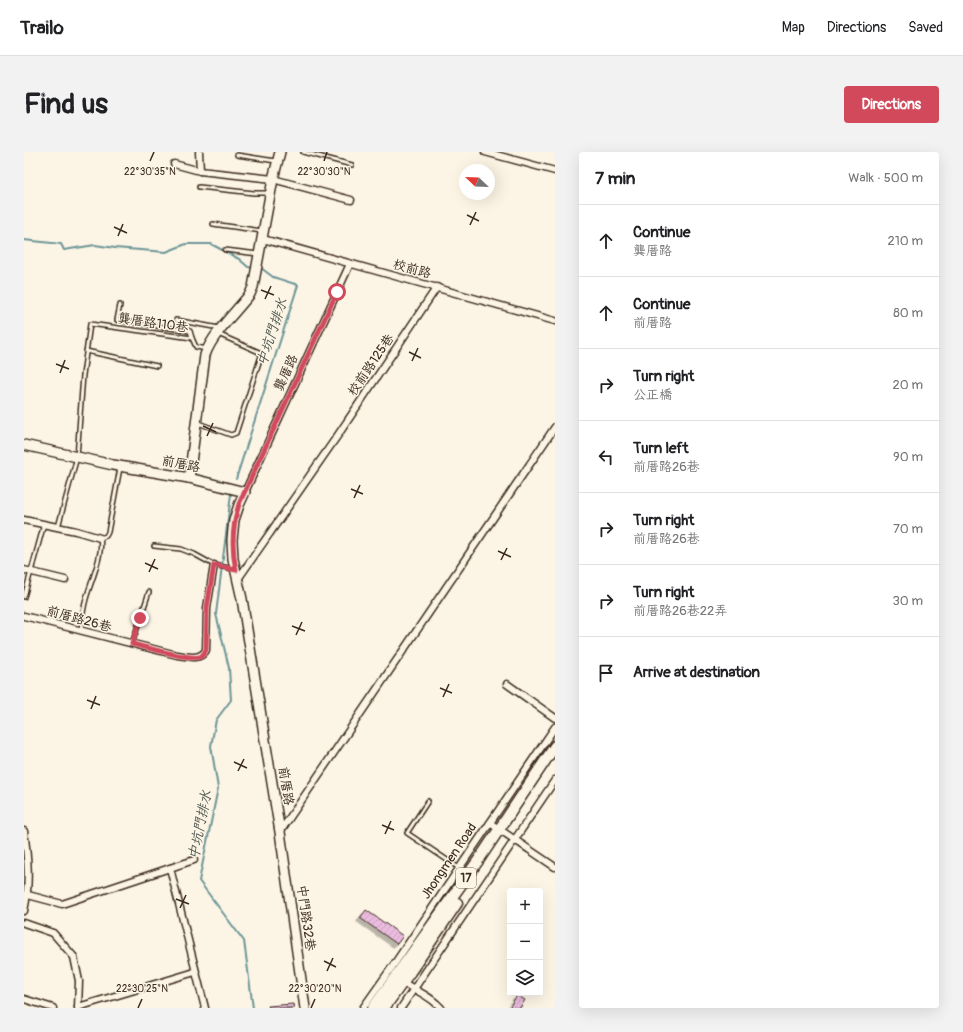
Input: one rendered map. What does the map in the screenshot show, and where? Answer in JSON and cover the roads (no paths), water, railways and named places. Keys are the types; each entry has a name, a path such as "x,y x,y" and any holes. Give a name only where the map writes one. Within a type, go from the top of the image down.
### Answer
{"main road":[{"name":"Jhongmen Road","path":"373,1008 502,831 553,757 555,746"},
{"name":"Jhongmen Road","path":"384,1008 395,977"}],"street":[{"path":"199,152 200,171"},
{"path":"189,478 205,356 209,344 218,331 250,294 253,287 280,152"},
{"path":"485,152 555,171"},
{"path":"174,164 200,171 274,179 351,200"},
{"name":"校前路","path":"264,235 350,264 437,287 555,322"},
{"name":"龔厝路","path":"245,492 350,264"},
{"name":"校前路125巷","path":"237,574 323,456 437,287"},
{"path":"280,832 555,427"},
{"name":"前厝路","path":"24,445 120,466 189,478 245,492 234,520 232,540 280,832"},
{"path":"24,520 76,531 100,538"},
{"name":"前厝路26巷","path":"24,616 178,655 200,657 206,650 208,599 216,565"},
{"path":"24,570 65,580"},
{"path":"507,684 555,718"},
{"name":"Jhongmen Road","path":"363,1008 395,977 459,868 555,727"},
{"path":"540,749 553,757"},
{"path":"401,1008 555,780"},
{"path":"490,823 555,867"},
{"path":"24,831 29,874 28,895 24,911"},
{"name":"中門路32巷","path":"280,832 305,1008"},
{"path":"28,895 62,904 194,860"},
{"path":"170,868 205,1008"},
{"path":"24,923 53,933 74,957 79,981 78,1008 195,972"},
{"path":"395,977 413,990 434,999 441,1008"},
{"path":"24,999 53,1008"}],"lane":[{"path":"303,152 352,165"},
{"path":"237,155 278,161"},
{"path":"199,187 254,193 271,193"},
{"path":"214,224 264,235"},
{"path":"225,250 260,255"},
{"path":"120,305 118,320 190,331 192,338"},
{"path":"176,320 218,331 260,352 261,354 238,431 231,435 196,422"},
{"name":"龔厝路110巷","path":"86,351 90,324 192,338 196,347 207,349"},
{"path":"58,527 77,457 86,351 157,366"},
{"path":"81,630 86,600 101,543 100,538 106,536 108,532 120,466"},
{"path":"24,598 44,524"},
{"path":"154,546 181,549 216,565 225,567 237,574"},
{"path":"132,644 149,592"},
{"path":"428,801 407,833 459,868"}],"waterway":[{"name":"中坑門排水","path":"24,240 61,244 64,250 95,245 166,252 186,244 211,244 239,259 248,267 254,268"},
{"name":"中坑門排水","path":"236,479 298,285 273,277 261,268 258,268"},
{"name":"中坑門排水","path":"231,494 216,614 229,668 231,700 216,720 211,746 218,788 199,881 244,941 253,1008"}]}
